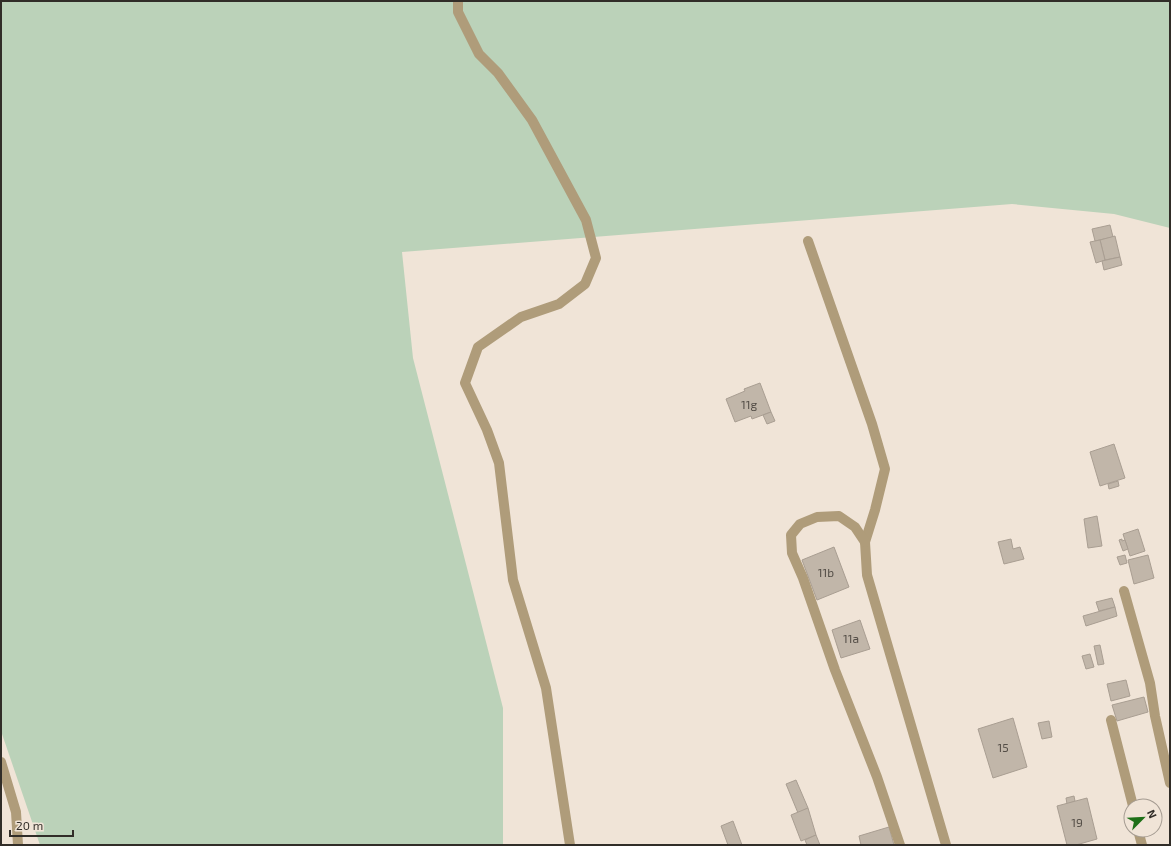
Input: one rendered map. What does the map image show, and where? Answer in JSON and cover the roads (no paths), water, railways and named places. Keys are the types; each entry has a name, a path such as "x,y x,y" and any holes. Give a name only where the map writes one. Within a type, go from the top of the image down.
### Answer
{"lane":[{"path":"458,1 458,12 479,54 498,73 532,120 586,220 596,258 585,284 559,304 521,317 478,347 465,384 487,430 499,463 513,580 546,688 570,845"},
{"path":"808,241 872,424 885,469 865,542 868,575 946,845"},
{"path":"865,542 855,527 839,516 817,517 800,524 791,535 792,553 803,578 835,670 878,777 900,845"},
{"path":"1124,591 1150,683 1155,716 1170,783"},
{"path":"1111,720 1130,798"},
{"path":"1,762 16,812 18,845"}]}
